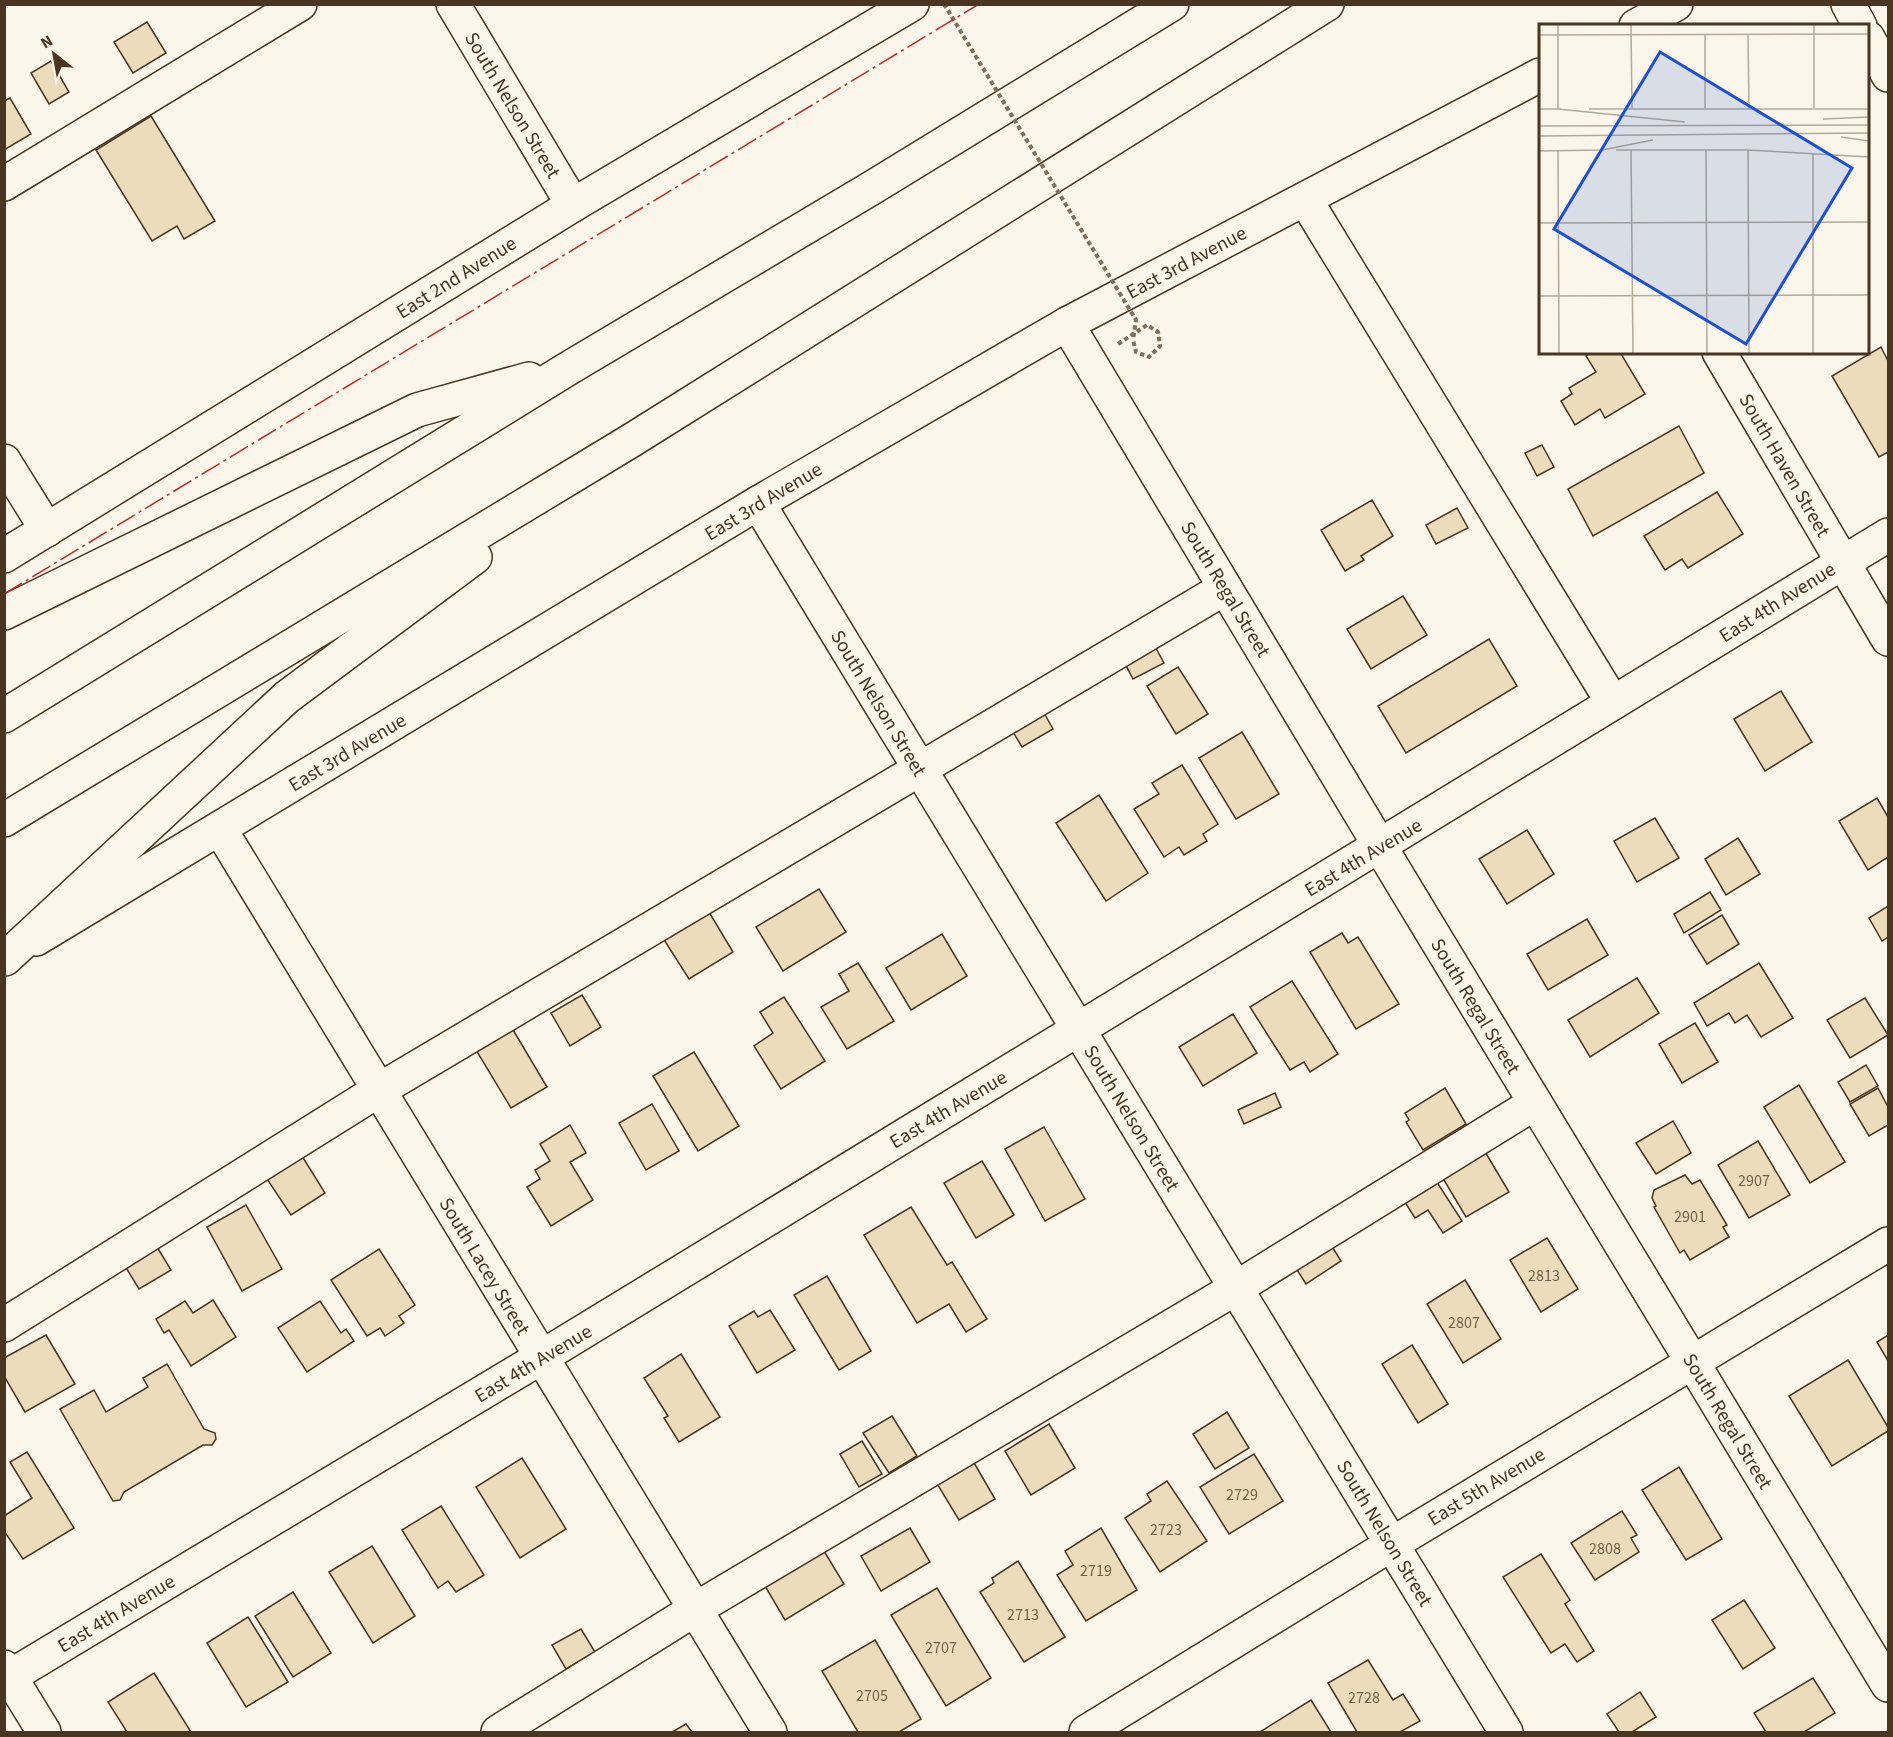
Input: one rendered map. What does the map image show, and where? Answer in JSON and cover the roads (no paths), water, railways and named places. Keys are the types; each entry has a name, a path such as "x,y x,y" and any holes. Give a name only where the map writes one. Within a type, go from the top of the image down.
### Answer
{"main road":[{"path":"4,184 300,4"},
{"name":"South Nelson Street","path":"453,4 573,205"},
{"path":"4,716 569,368 870,189 1172,4"},
{"path":"4,820 632,440 1327,4"},
{"path":"1640,24 1676,4"},
{"path":"1848,4 1859,24"},
{"name":"East 2nd Avenue","path":"4,555 892,10"},
{"path":"1869,40 1888,75"},
{"name":"East 3rd Avenue","path":"5,959 758,503 1067,324 1539,76"},
{"path":"1305,199 1613,703"},
{"name":"South Regal Street","path":"1067,324 1691,1362 1888,1685"},
{"name":"South Haven Street","path":"1720,354 1888,639"},
{"path":"4,613 417,410 569,368"},
{"path":"5,959 287,697 632,440"},
{"path":"4,461 46,530"},
{"name":"South Nelson Street","path":"758,503 1506,1732"},
{"name":"East 4th Avenue","path":"6,1674 540,1359 1888,535"},
{"path":"4,1325 379,1090 921,771 1225,588"},
{"name":"South Lacey Street","path":"220,829 540,1359 770,1732"},
{"path":"498,1732 694,1610 1236,1288 1535,1103"},
{"name":"East 5th Avenue","path":"1086,1732 1888,1244"},
{"path":"6,1674 44,1732"}]}
